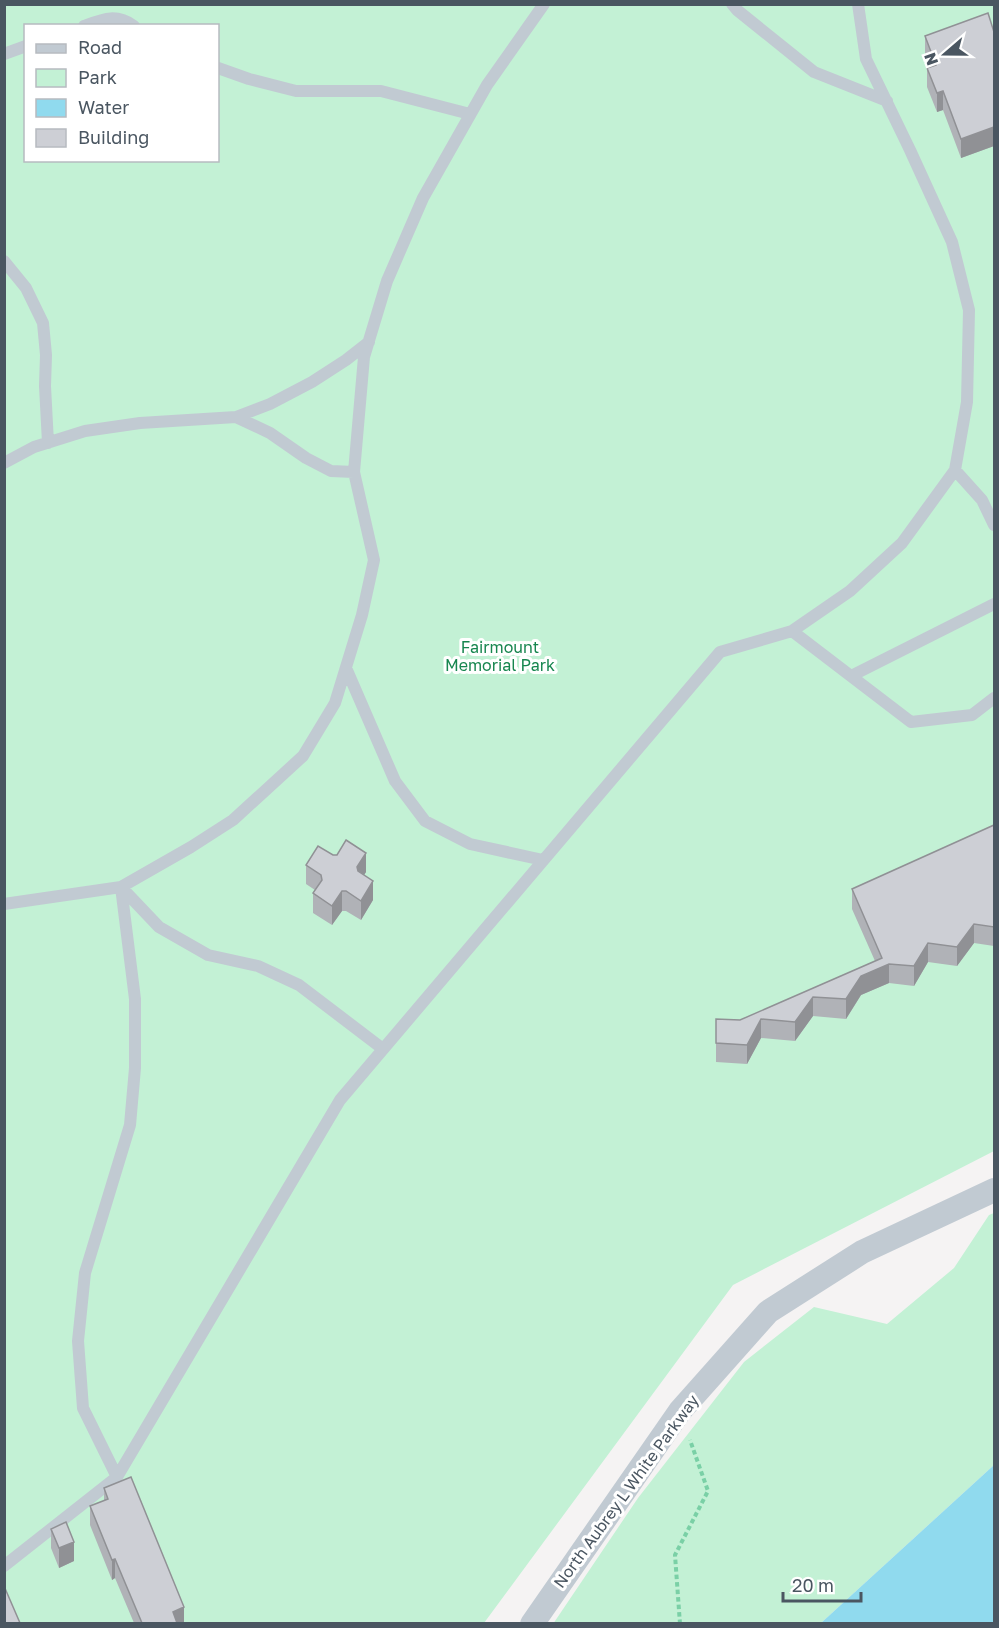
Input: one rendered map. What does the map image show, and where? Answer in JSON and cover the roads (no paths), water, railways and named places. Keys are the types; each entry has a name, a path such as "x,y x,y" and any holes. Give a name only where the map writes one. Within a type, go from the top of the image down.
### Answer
{"street":[{"name":"North Aubrey L White Parkway","path":"532,1623 680,1410 768,1312 862,1252 994,1190"}],"lane":[{"path":"4,904 121,887 192,847 233,820 303,756 335,703 362,615 374,560 354,472 364,357 387,281 423,198 487,85 544,4"},
{"path":"732,4 814,72 887,101"},
{"path":"4,1566 117,1478 339,1100 720,652 792,631 850,591 902,543 955,470 967,402 969,310 952,242 866,59 858,4"},
{"path":"89,24 105,18 125,19 131,24"},
{"path":"4,54 24,47"},
{"path":"219,68 249,80 296,91 381,92 470,114"},
{"path":"4,261 26,288 43,323 48,443"},
{"path":"4,461 34,447 85,431 140,423 236,417 270,404 312,382 346,360 369,341"},
{"path":"236,417 270,433 306,458 331,471 354,472"},
{"path":"955,470 982,500 994,525"},
{"path":"851,676 994,603"},
{"path":"792,631 910,722 972,715 994,698"},
{"path":"346,668 395,781 425,821 470,844 543,860"},
{"path":"121,887 159,927 208,955 258,966 298,985 383,1049"},
{"path":"117,1478 83,1408 78,1341 85,1273 130,1125 135,1068 135,999 121,887"}],"water":[{"path":"994,1465 994,1623 821,1623"}],"park label":[{"name":"Fairmount Memorial Park","path":"500,656"}]}
